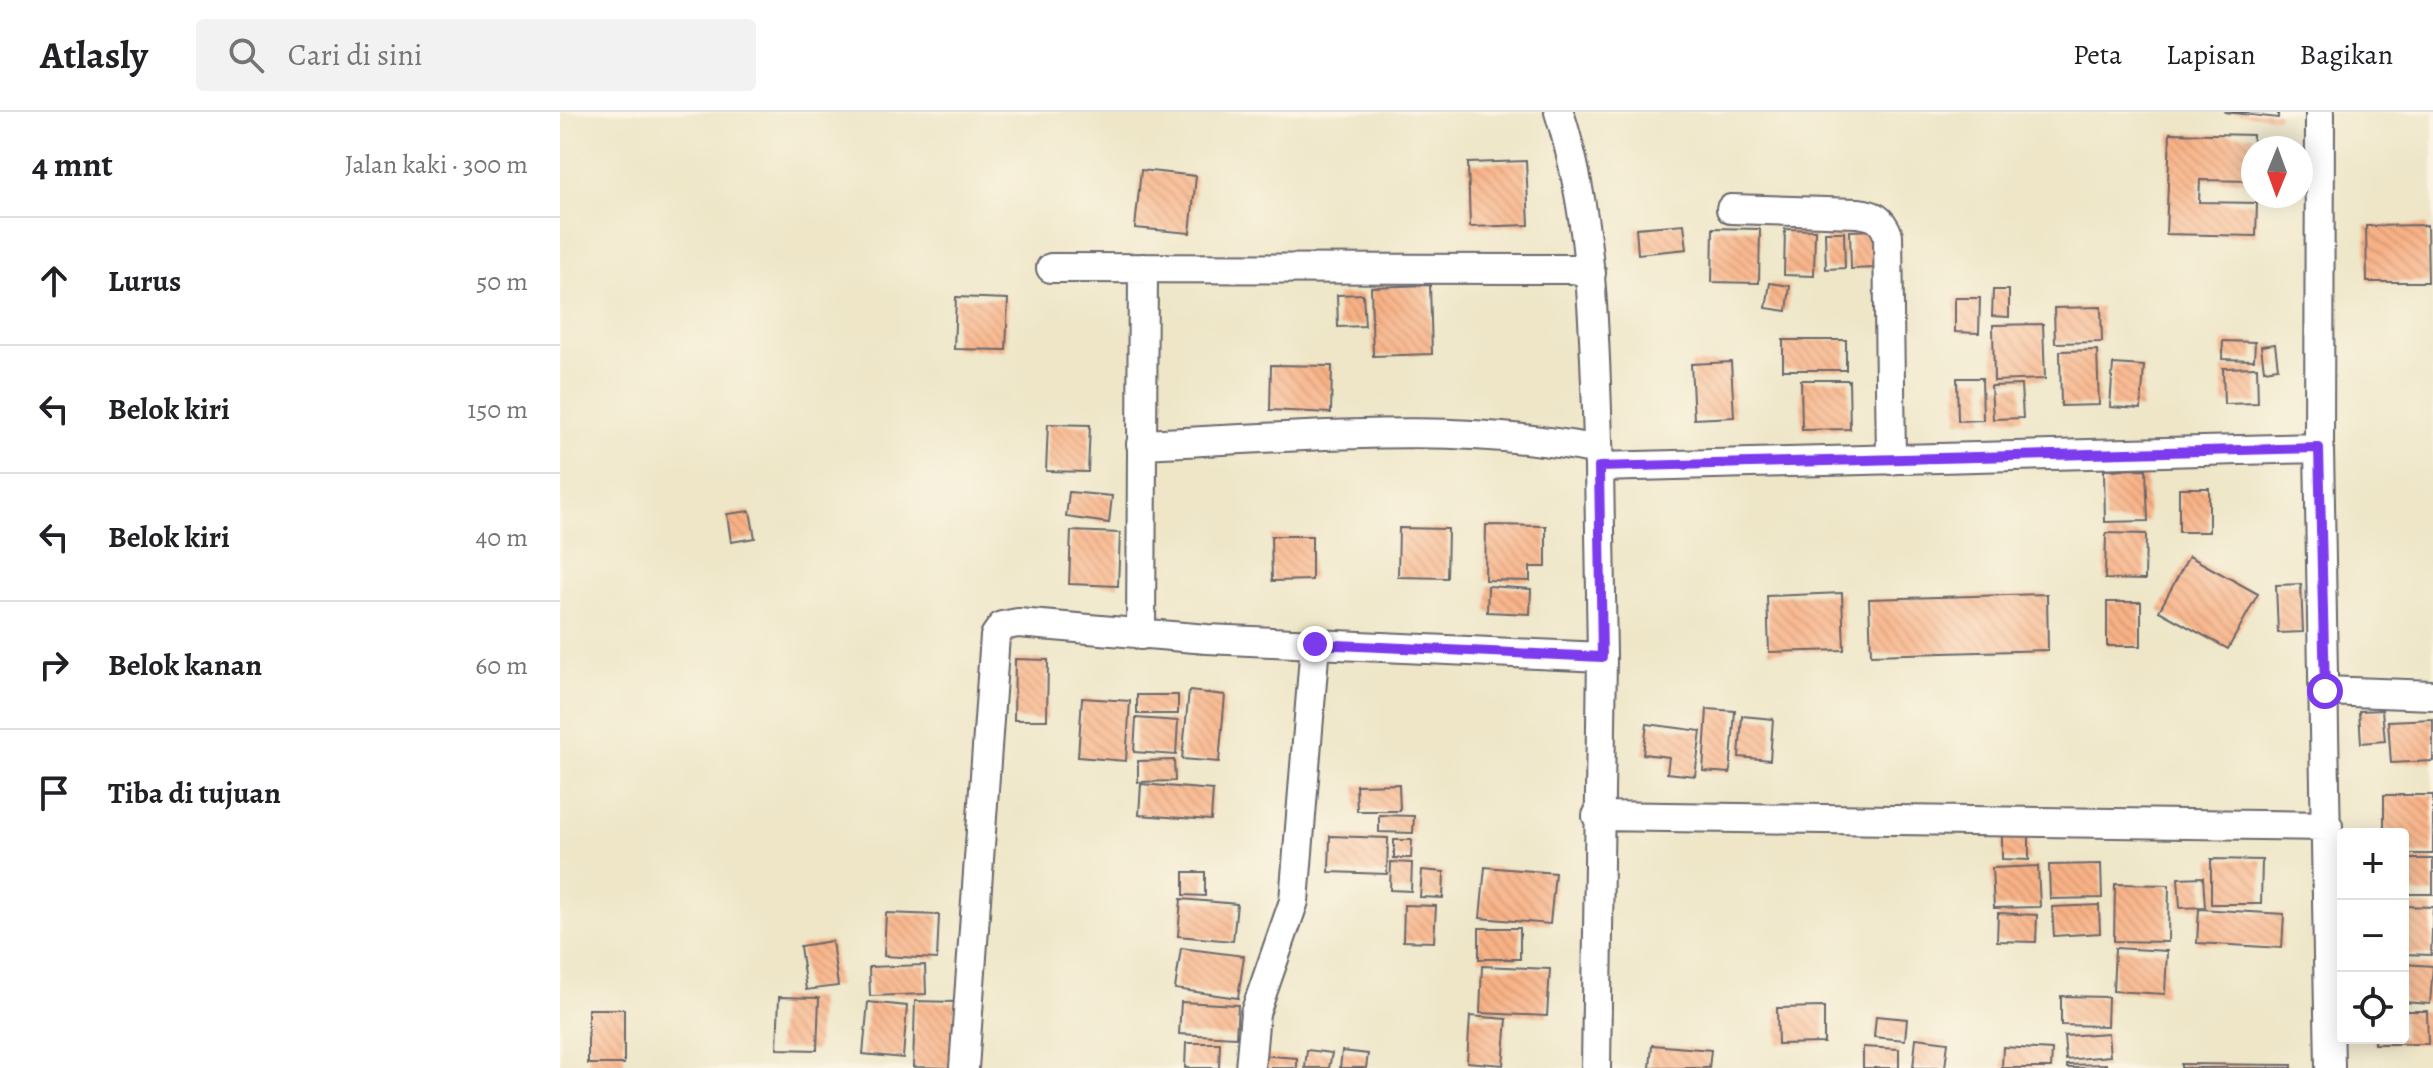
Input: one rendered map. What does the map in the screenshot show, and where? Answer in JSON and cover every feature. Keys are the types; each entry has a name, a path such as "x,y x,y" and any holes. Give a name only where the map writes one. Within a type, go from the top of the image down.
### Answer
{"street":[{"path":"1559,112 1578,178 1591,273 1599,458 1602,657 1597,816 1596,1068"},
{"path":"2320,112 2319,448 2330,1068"},
{"path":"1731,209 1858,213 1874,215 1884,223 1888,235 1891,460"},
{"path":"1051,268 1574,269 1591,273"},
{"path":"1141,635 1143,268"},
{"path":"1141,444 1442,433 1550,440 1599,458 1891,460 2319,448"},
{"path":"964,1068 995,636 1002,626 1018,623 1141,635 1602,657"},
{"path":"1250,1068 1255,1013 1294,901 1315,644"},
{"path":"2325,691 2433,695"},
{"path":"1597,816 2328,826"}],"building":[{"path":"2224,112 2278,112 2278,118"},
{"path":"2170,133 2253,135 2241,136 2241,181 2200,180 2199,202 2241,203 2241,208 2257,208 2256,236 2166,234"},
{"path":"1526,161 1529,225 1470,227 1468,163"},
{"path":"1141,170 1196,176 1190,233 1135,228"},
{"path":"1684,224 1687,249 1638,254 1636,228"},
{"path":"2427,225 2428,282 2367,282 2366,226"},
{"path":"1713,228 1760,229 1759,283 1712,282"},
{"path":"1785,229 1815,230 1814,276 1784,275"},
{"path":"1875,230 1876,268 1851,269 1850,231"},
{"path":"1825,232 1844,232 1845,268 1826,269"},
{"path":"1770,283 1790,286 1787,311 1766,308"},
{"path":"1430,285 1432,354 1373,356 1371,287"},
{"path":"1993,290 2009,290 2009,317 1992,316"},
{"path":"1363,294 1365,326 1338,327 1337,295"},
{"path":"956,297 1008,299 1006,350 954,349"},
{"path":"1955,298 1980,298 1979,333 1955,332"},
{"path":"2101,307 2102,342 2055,343 2054,308"},
{"path":"2043,324 2045,379 1994,381 1993,325"},
{"path":"1783,340 1846,340 1846,370 1783,370"},
{"path":"2223,341 2255,342 2254,360 2222,359"},
{"path":"2275,344 2278,368 2264,370 2261,346"},
{"path":"2097,350 2099,405 2061,406 2060,351"},
{"path":"1731,362 1734,417 1694,419 1691,364"},
{"path":"2113,364 2144,366 2141,409 2110,407"},
{"path":"1271,365 1332,366 1331,413 1270,410"},
{"path":"2257,367 2258,403 2224,404 2223,368"},
{"path":"1957,378 1982,378 1983,420 1958,421"},
{"path":"1801,380 1849,380 1850,429 1802,430"},
{"path":"2021,385 2023,418 1993,419 1991,386"},
{"path":"1048,424 1090,425 1088,472 1046,471"},
{"path":"2146,469 2148,521 2105,522 2104,470"},
{"path":"2179,488 2209,488 2209,532 2179,532"},
{"path":"1069,492 1112,496 1109,523 1066,517"},
{"path":"750,511 755,538 731,542 727,514"},
{"path":"1486,525 1546,526 1546,567 1530,567 1530,581 1485,580"},
{"path":"1399,528 1448,529 1447,578 1398,577"},
{"path":"1071,531 1120,533 1118,586 1069,584"},
{"path":"2106,533 2146,534 2145,580 2105,579"},
{"path":"1271,536 1312,536 1312,580 1272,581"},
{"path":"2189,556 2258,594 2228,649 2159,611"},
{"path":"2301,584 2303,632 2278,633 2276,585"},
{"path":"1488,586 1531,589 1530,614 1487,612"},
{"path":"1842,593 1844,650 1769,652 1767,596"},
{"path":"2047,594 2048,650 1871,655 1869,599"},
{"path":"2107,602 2141,602 2141,646 2107,646"},
{"path":"1015,659 1048,660 1047,720 1014,720"},
{"path":"1189,691 1225,695 1219,762 1182,759"},
{"path":"1137,695 1178,695 1178,714 1137,714"},
{"path":"1082,698 1130,701 1126,761 1078,757"},
{"path":"1707,709 1735,711 1730,773 1703,771"},
{"path":"2382,710 2385,741 2361,743 2359,711"},
{"path":"1742,716 1773,719 1770,760 1739,757"},
{"path":"1136,718 1178,721 1176,755 1134,752"},
{"path":"2433,719 2433,761 2391,763 2388,721"},
{"path":"1647,724 1701,731 1695,776 1667,773 1669,757 1643,754"},
{"path":"1174,760 1175,781 1138,782 1138,761"},
{"path":"1141,784 1213,790 1211,820 1139,815"},
{"path":"1399,784 1400,811 1357,811 1356,785"},
{"path":"2384,795 2433,795 2433,854 2409,854 2409,828 2384,828"},
{"path":"1379,815 1414,816 1413,833 1379,832"},
{"path":"2002,834 2029,834 2029,860 2002,859"},
{"path":"1330,836 1388,838 1387,874 1329,872"},
{"path":"1394,840 1412,840 1411,858 1394,858"},
{"path":"2211,859 2262,860 2261,904 2211,904"},
{"path":"2409,859 2433,859 2433,894 2409,894"},
{"path":"1391,862 1412,863 1411,891 1390,890"},
{"path":"2101,864 2102,898 2050,899 2049,865"},
{"path":"2038,866 2040,907 1994,908 1992,868"},
{"path":"1485,867 1555,873 1550,924 1480,918"},
{"path":"1422,870 1444,872 1443,898 1420,897"},
{"path":"1184,872 1205,872 1205,896 1184,895"},
{"path":"2203,877 2205,907 2180,908 2178,878"},
{"path":"2115,884 2169,885 2168,942 2114,941"},
{"path":"1181,899 1237,904 1233,941 1178,936"},
{"path":"1404,905 1436,906 1434,942 1403,941"},
{"path":"2099,905 2100,933 2054,936 2052,907"},
{"path":"2409,906 2433,907 2431,955 2409,954"},
{"path":"2199,909 2284,914 2282,948 2197,943"},
{"path":"886,913 939,915 937,959 884,956"},
{"path":"1998,913 2037,915 2036,942 1997,941"},
{"path":"1479,928 1520,928 1520,959 1479,959"},
{"path":"832,941 838,986 806,990 800,946"},
{"path":"1181,948 1244,956 1238,998 1175,989"},
{"path":"2115,948 2167,951 2165,994 2113,991"},
{"path":"2409,964 2433,966 2430,1004 2409,1002"},
{"path":"925,965 926,994 870,996 869,967"},
{"path":"1482,966 1550,969 1547,1016 1480,1013"},
{"path":"2061,996 2108,997 2107,1026 2061,1025"},
{"path":"779,997 819,998 817,1050 777,1049"},
{"path":"915,1001 955,1002 953,1068 913,1067"},
{"path":"868,1002 907,1006 903,1058 863,1054"},
{"path":"1181,1002 1238,1005 1236,1037 1179,1034"},
{"path":"1824,1007 1824,1043 1778,1044 1777,1008"},
{"path":"588,1009 624,1009 624,1064 588,1064"},
{"path":"2409,1011 2427,1011 2428,1044 2409,1044"},
{"path":"1470,1016 1507,1019 1503,1065 1467,1062"},
{"path":"1876,1016 1907,1019 1905,1040 1874,1037"},
{"path":"2108,1033 2110,1056 2066,1060 2064,1036"},
{"path":"1916,1038 1948,1042 1945,1068 1913,1068"},
{"path":"1186,1043 1220,1043 1219,1068 1185,1068"},
{"path":"1652,1045 1711,1050 1709,1068 1650,1068"},
{"path":"1863,1047 1899,1049 1899,1068 1863,1068"},
{"path":"2003,1047 2052,1050 2051,1068 2002,1068"},
{"path":"1307,1050 1332,1053 1329,1068 1305,1068"},
{"path":"1342,1051 1368,1054 1366,1068 1340,1068"},
{"path":"1259,1055 1297,1058 1297,1068 1258,1068"},
{"path":"2106,1064 2106,1068 2067,1068 2067,1065"},
{"path":"2181,1064 2292,1065 2292,1068 2181,1068"}],"route":[{"path":"1315,644 1602,657 1599,467 2319,448 2325,691"}]}
